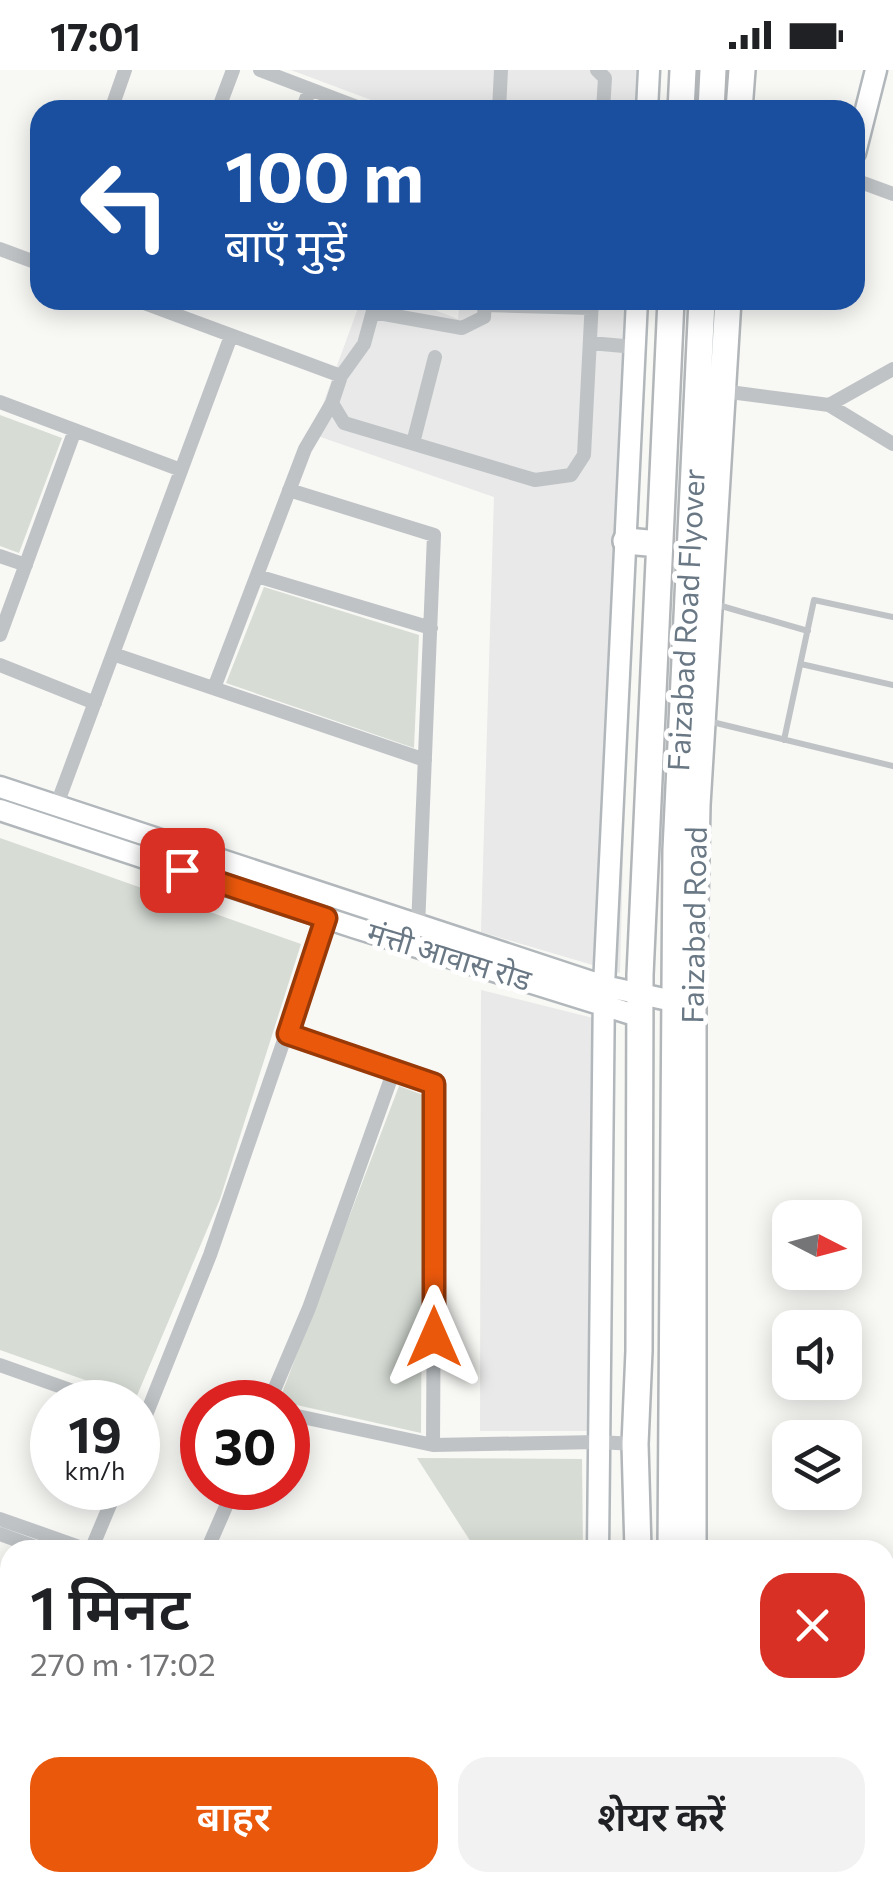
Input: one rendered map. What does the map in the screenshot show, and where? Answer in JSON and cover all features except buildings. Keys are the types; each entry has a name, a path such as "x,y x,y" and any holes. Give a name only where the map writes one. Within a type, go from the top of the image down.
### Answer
{"highway":[{"path":"682,100 683,70"},
{"path":"712,100 713,70"},
{"path":"740,100 742,70"},
{"path":"638,1540 641,1005 672,310"},
{"name":"Faizabad Road Flyover","path":"671,1540 672,1013 702,310"},
{"name":"Faizabad Road","path":"693,1540 693,1026 702,720 727,310"},
{"path":"626,541 660,544"},
{"name":"मंत्ती आवास रोड","path":"641,1005 672,1013"}],"street":[{"path":"114,100 125,70"},
{"path":"222,100 233,70"},
{"path":"260,70 337,100"},
{"path":"500,100 502,70"},
{"path":"597,70 604,78 604,100"},
{"path":"646,100 648,70"},
{"path":"865,113 876,70"},
{"path":"306,100 310,89"},
{"path":"865,184 893,194"},
{"path":"0,249 30,260"},
{"path":"162,310 341,376"},
{"path":"214,688 306,449 332,402 341,376 364,344 374,310"},
{"path":"391,310 462,328 484,317 484,310"},
{"path":"332,402 344,423 534,480 572,476 584,455 592,310"},
{"path":"598,1540 604,996 637,310"},
{"path":"56,807 231,336"},
{"path":"590,343 635,347"},
{"path":"413,443 435,357"},
{"path":"830,405 893,369"},
{"path":"722,391 830,405 893,444"},
{"path":"0,402 181,470"},
{"path":"0,635 75,430"},
{"path":"290,490 434,535 418,926"},
{"path":"0,556 26,565"},
{"path":"257,576 430,628"},
{"path":"113,654 425,760"},
{"path":"0,666 95,703"},
{"path":"0,787 222,873 418,926 604,996"},
{"name":"मंत्ती आवास रोड","path":"0,810 222,873 326,918 641,1005"},
{"path":"156,1380 210,1255 326,918"},
{"path":"288,1034 434,1084 433,1445"},
{"path":"278,1380 309,1308 394,1070"},
{"path":"0,1365 42,1380"},
{"path":"310,1419 433,1445 636,1444"},
{"path":"94,1540 107,1510"},
{"path":"211,1540 224,1510"},
{"path":"0,1519 61,1540"}],"lane":[{"path":"784,740 814,600 893,616"},
{"path":"709,602 808,631"},
{"path":"800,664 893,684"},
{"path":"702,720 893,766"}],"shaded area":[{"path":"291,70 661,70 660,100 371,100"},
{"path":"357,310 435,310 458,319 459,310 645,310 632,524 620,973 481,932 494,497 312,434"},
{"path":"0,415 62,438 19,553 0,546"},
{"path":"264,587 419,635 414,748 226,683"},
{"path":"0,838 301,944 220,1199 144,1380 85,1380 0,1350"},
{"path":"481,990 597,1019 590,1431 480,1431"},
{"path":"399,1086 423,1095 421,1433 310,1408 310,1380 287,1380"},
{"path":"417,1458 582,1459 583,1540 470,1540"}],"route":[{"path":"182,870 326,918 288,1034 434,1084 434,1337"}]}
